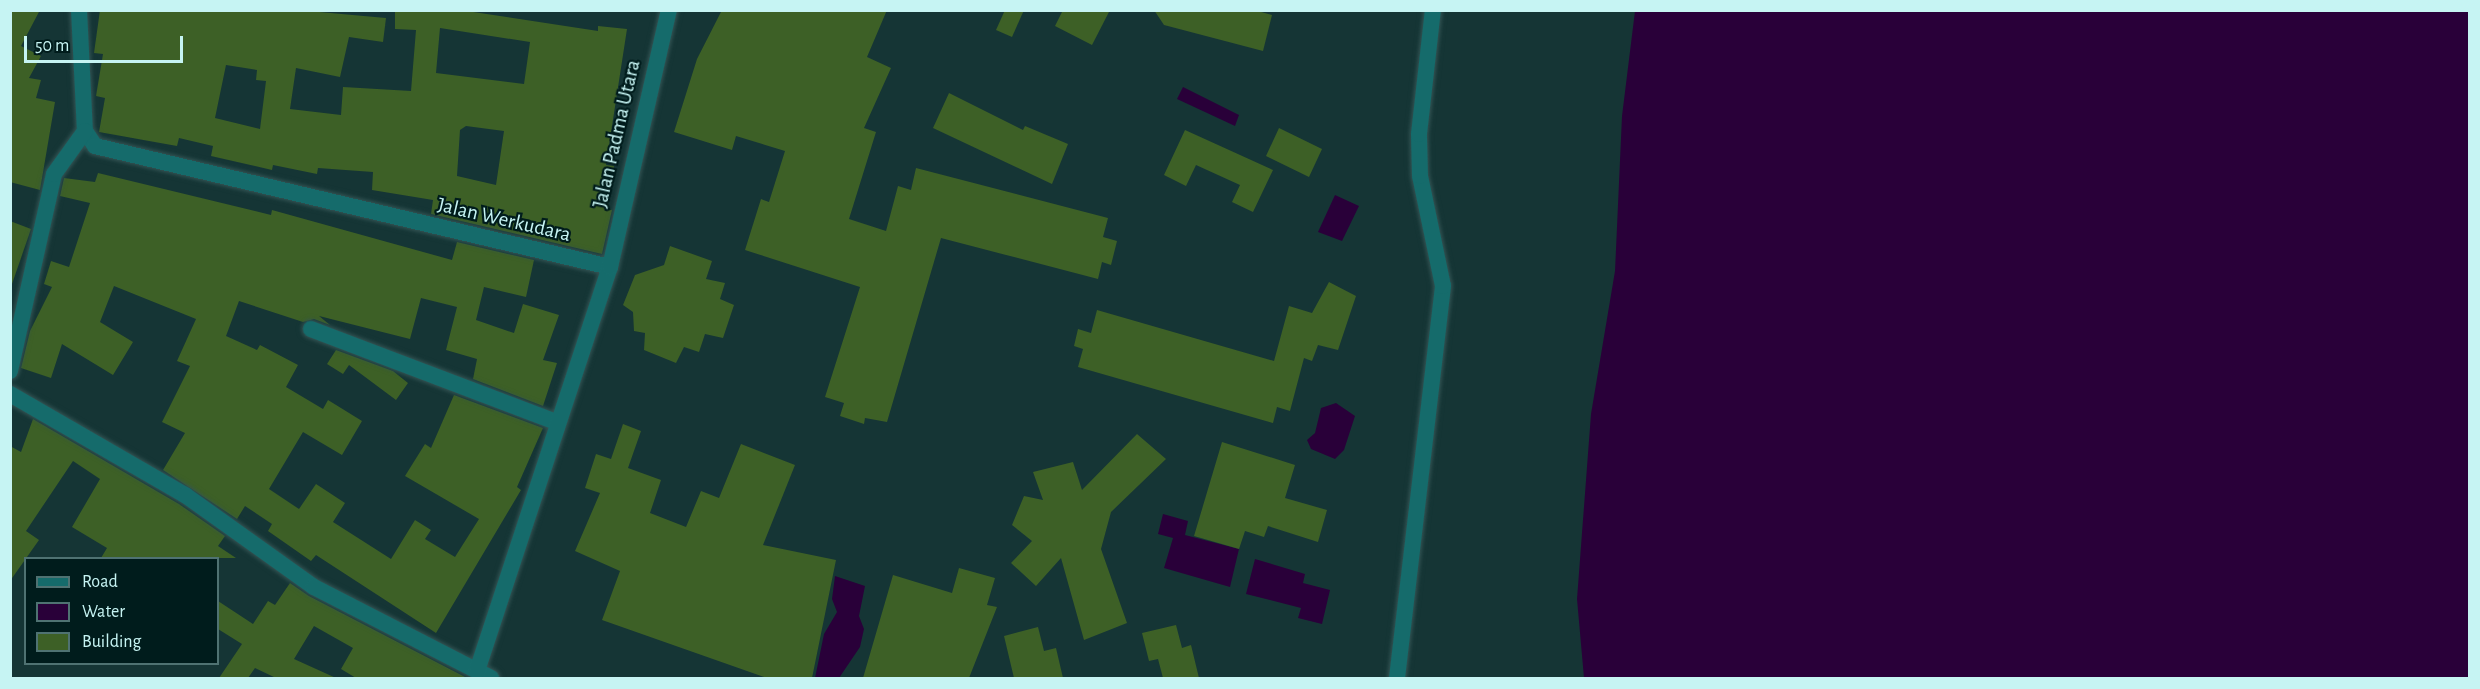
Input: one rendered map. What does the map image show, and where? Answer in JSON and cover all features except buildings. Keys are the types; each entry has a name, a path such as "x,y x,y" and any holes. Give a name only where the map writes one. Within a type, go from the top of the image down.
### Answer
{"street":[{"path":"10,371 17,299 57,166 86,131 79,10"},
{"name":"Jalan Padma Utara","path":"610,267 669,10"},
{"path":"1397,678 1443,286 1419,145 1433,10"},
{"name":"Jalan Werkudara","path":"86,131 95,146 111,152 610,267"},
{"path":"10,394 185,495 314,587 484,675 558,423 610,267"},
{"path":"311,329 558,423"}],"water":[{"path":"1635,11 2469,11 2469,678 1584,678 1577,599 1591,414 1615,271 1622,116"},
{"path":"1183,87 1239,115 1235,126 1177,99"},
{"path":"1335,195 1359,206 1342,241 1318,232"},
{"path":"1336,403 1355,416 1344,450 1335,459 1311,449 1307,440 1315,433 1321,408"},
{"path":"1163,514 1188,521 1185,535 1239,549 1230,587 1164,568 1173,538 1158,534"},
{"path":"1255,559 1305,574 1303,583 1330,590 1322,624 1298,618 1301,608 1246,594"},
{"path":"835,576 865,586 859,616 864,629 860,647 839,678 815,678 824,634 837,612 832,599"}]}
